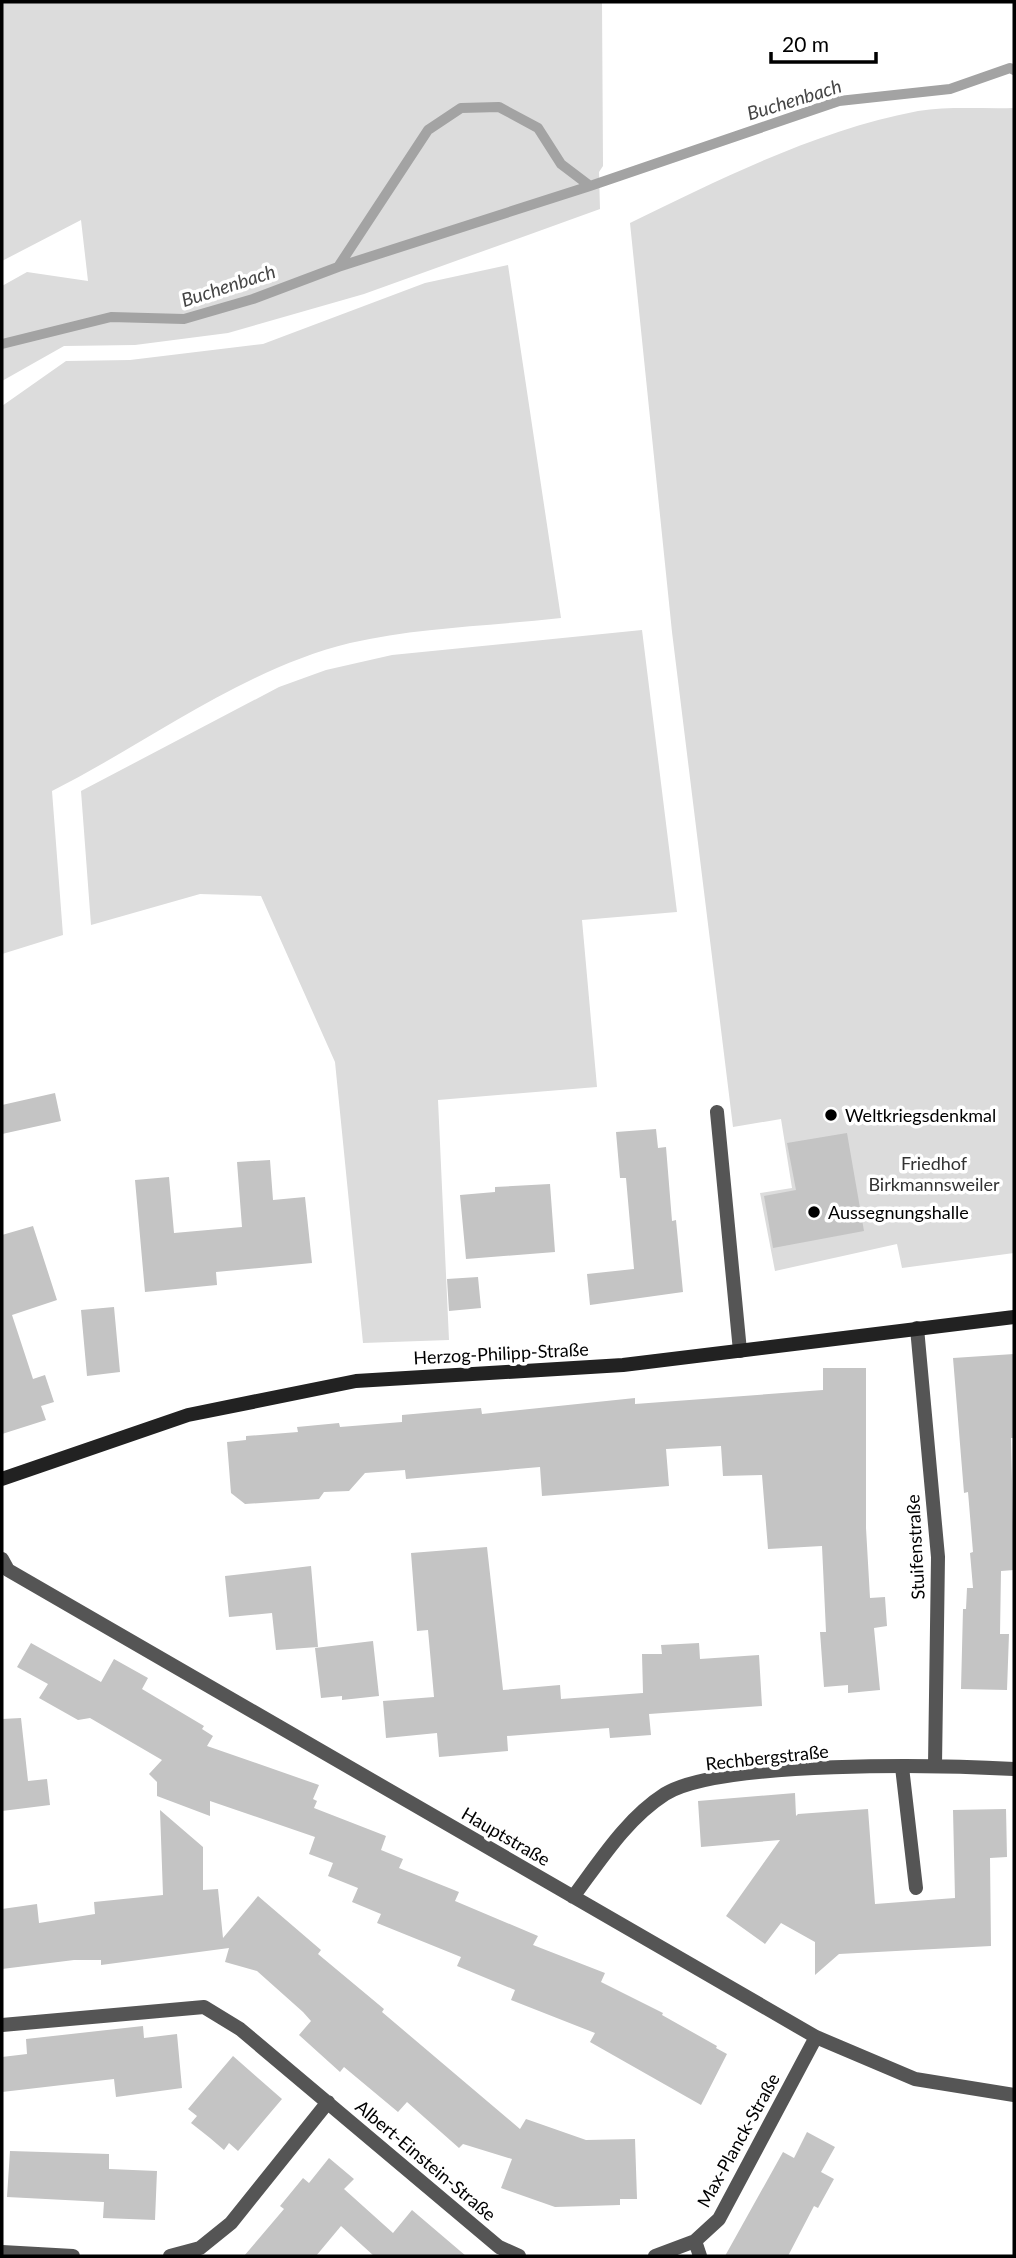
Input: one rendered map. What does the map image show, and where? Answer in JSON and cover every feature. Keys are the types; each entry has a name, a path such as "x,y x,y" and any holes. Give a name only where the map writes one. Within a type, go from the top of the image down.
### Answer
{"street":[{"path":"717,1112 740,1351"},
{"name":"Herzog-Philipp-Straße","path":"2,1479 188,1415 356,1381 623,1365 1014,1318"},
{"name":"Stuifenstraße","path":"917,1328 938,1557 935,1765"},
{"name":"Hauptstraße","path":"2,1559 8,1570 816,2037 915,2079 1014,2095"},
{"name":"Rechbergstraße","path":"573,1897 631,1823 667,1793 732,1776 935,1765 1014,1769"},
{"path":"902,1767 916,1888"},
{"name":"Albert-Einstein-Straße","path":"2,2025 204,2007 240,2029 328,2102 497,2252 519,2256"},
{"name":"Max-Planck-Straße","path":"695,2241 719,2220 816,2037"},
{"name":"Albert-Einstein-Straße","path":"170,2256 200,2248 231,2223 328,2102"},
{"path":"655,2256 695,2241 699,2256"},
{"path":"2,2252 73,2256"}],"green space":[{"path":"2,2 602,2 603,166 599,172 600,209 364,294 228,333 135,345 64,346 2,381 2,286 27,272 88,281 81,220 2,261"},
{"name":"Friedhof Birkmannsweiler","path":"1014,108 1014,1253 902,1268 897,1244 775,1271 760,1193 792,1188 781,1119 733,1127 672,632 630,223 770,158 843,130 930,109"},
{"path":"508,265 561,618 402,633 350,643 310,655 234,688 52,791 63,935 2,954 2,406 66,361 130,360 263,344 425,283"},
{"path":"642,630 677,912 582,920 597,1087 438,1100 449,1340 363,1343 335,1062 261,896 200,894 91,925 81,791 279,687 326,670 392,655"}],"building":[{"path":"55,1093 61,1121 2,1134 2,1105"},
{"path":"656,1129 658,1148 666,1147 672,1221 676,1220 683,1292 590,1305 587,1274 634,1269 626,1178 620,1178 616,1132"},
{"name":"Aussegnungshalle","path":"847,1133 864,1231 773,1248 764,1196 796,1190 787,1143"},
{"path":"270,1160 273,1200 305,1197 312,1263 216,1272 217,1285 145,1292 135,1180 169,1177 174,1233 242,1227 237,1162"},
{"path":"550,1184 555,1252 466,1259 460,1195 495,1192 495,1187"},
{"path":"33,1226 57,1300 12,1315 33,1379 45,1375 54,1402 41,1406 46,1420 2,1434 2,1235"},
{"path":"478,1277 481,1308 449,1311 447,1279"},
{"path":"114,1307 120,1372 87,1376 81,1310"},
{"path":"1014,1354 1014,1438 1011,1438 1014,1570 1001,1571 1000,1634 1009,1634 1007,1690 961,1689 963,1609 966,1609 967,1588 973,1588 970,1553 973,1552 968,1492 964,1493 953,1358"},
{"path":"823,1368 866,1368 866,1528 870,1598 885,1597 887,1626 874,1628 880,1690 848,1693 848,1685 824,1687 820,1632 826,1632 822,1546 768,1549 762,1475 723,1476 721,1446 666,1449 669,1486 542,1496 540,1467 406,1479 405,1470 365,1473 349,1491 324,1492 319,1499 245,1504 231,1493 227,1442 246,1440 246,1436 298,1432 297,1427 339,1423 340,1427 402,1422 402,1415 481,1408 482,1414 635,1398 635,1404 823,1390"},
{"path":"487,1547 503,1690 560,1685 561,1699 643,1693 642,1654 662,1654 661,1645 699,1643 700,1659 759,1655 762,1706 649,1714 651,1735 610,1738 609,1728 507,1736 508,1751 439,1757 437,1733 386,1738 383,1701 434,1697 428,1630 417,1631 411,1553"},
{"path":"311,1566 318,1647 276,1650 272,1613 229,1617 225,1576"},
{"path":"373,1641 379,1696 342,1700 342,1696 321,1698 315,1648"},
{"path":"31,1643 101,1682 114,1659 148,1678 142,1689 204,1726 202,1729 213,1736 207,1746 319,1785 313,1799 317,1801 314,1808 386,1836 381,1850 403,1859 399,1868 459,1892 455,1901 538,1936 533,1945 605,1973 601,1982 663,2013 662,2015 717,2046 716,2048 727,2054 701,2105 590,2042 595,2033 511,2000 515,1990 457,1966 461,1957 377,1923 381,1914 352,1902 358,1888 328,1876 333,1863 309,1854 315,1837 210,1801 210,1816 157,1796 157,1782 149,1774 162,1760 90,1718 78,1720 39,1698 48,1684 17,1667"},
{"path":"21,1718 28,1781 47,1779 50,1805 2,1811 2,1719"},
{"path":"795,1793 796,1816 868,1809 875,1904 955,1898 953,1810 1006,1809 1007,1857 990,1858 991,1946 839,1954 815,1975 815,1942 781,1923 765,1944 726,1916 780,1840 701,1847 698,1801"},
{"path":"160,1810 203,1847 203,1890 218,1889 223,1938 258,1896 321,1950 318,1954 384,2009 382,2012 520,2129 526,2119 586,2140 635,2139 637,2199 620,2199 620,2205 555,2207 501,2188 512,2159 463,2144 459,2148 407,2102 398,2112 344,2067 340,2072 299,2035 311,2021 303,2012 257,1971 225,1962 229,1948 101,1965 101,1960 74,1960 2,1969 2,1909 37,1904 39,1923 95,1914 94,1902 163,1895"},
{"path":"143,2026 144,2038 177,2034 182,2088 116,2097 114,2079 2,2092 2,2057 27,2054 26,2039"},
{"path":"233,2056 282,2099 238,2151 229,2143 224,2150 191,2123 197,2116 188,2109"},
{"path":"807,2132 835,2147 821,2172 834,2179 818,2208 814,2206 788,2256 725,2256 783,2152 794,2158"},
{"path":"10,2151 109,2154 109,2169 157,2171 155,2220 103,2218 104,2202 7,2197"},
{"path":"329,2158 354,2179 344,2189 393,2233 412,2210 466,2256 374,2256 341,2226 316,2256 244,2256 284,2209 280,2206 303,2178 309,2183"}],"waterway":[{"name":"Buchenbach","path":"2,344 111,317 184,319 253,299 338,267 590,186 839,101 950,89 1010,68 1014,70"},
{"name":"Buchenbach","path":"338,267 428,130 461,108 499,107 538,128 561,164 590,186"}],"place":[{"name":"Weltkriegsdenkmal","path":"831,1115"},
{"name":"Aussegnungshalle","path":"814,1212"}]}
